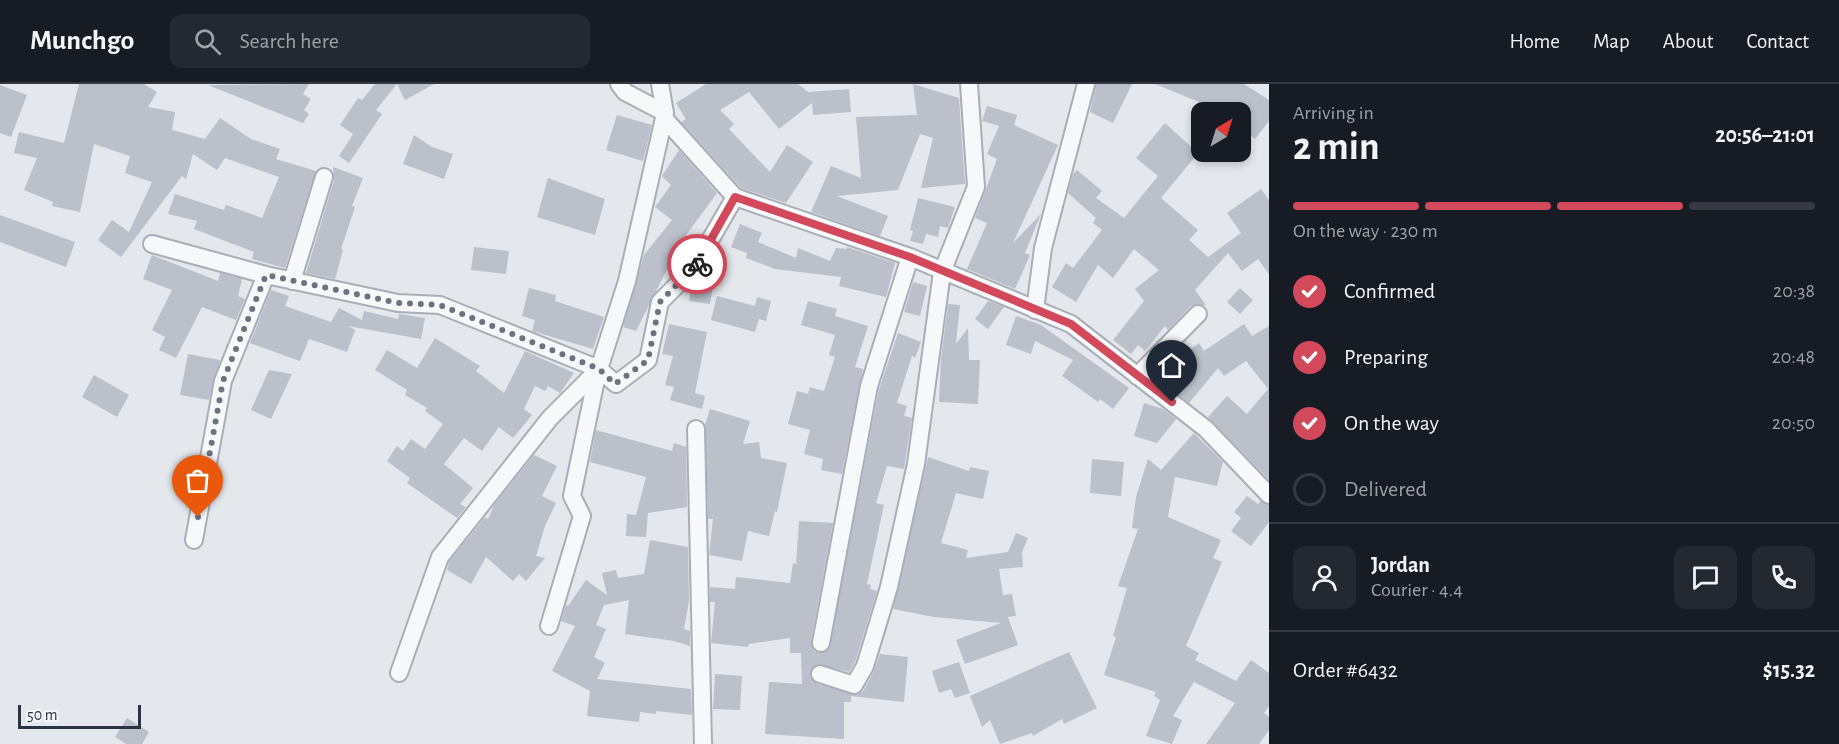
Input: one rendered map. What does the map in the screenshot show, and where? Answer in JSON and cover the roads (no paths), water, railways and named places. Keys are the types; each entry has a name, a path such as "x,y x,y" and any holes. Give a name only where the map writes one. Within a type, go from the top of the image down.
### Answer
{"street":[{"path":"619,84 625,92 664,116 735,197 910,257 1071,324 1206,429 1269,495"},
{"path":"549,626 582,516 572,496 599,369 627,281 664,116 660,84"},
{"path":"820,674 854,685 865,666 889,587 916,464 942,272 976,187 969,84"},
{"path":"1035,310 1043,248 1086,84"},
{"path":"292,281 324,177"},
{"path":"152,243 292,281 398,303 440,305 599,369 615,384 648,360 660,302 694,268 735,197"},
{"path":"821,644 869,386 910,257"},
{"path":"194,540 223,381 266,275"},
{"path":"1137,376 1198,314"},
{"path":"399,673 440,557 550,418 599,369"},
{"path":"696,429 703,744"}]}
